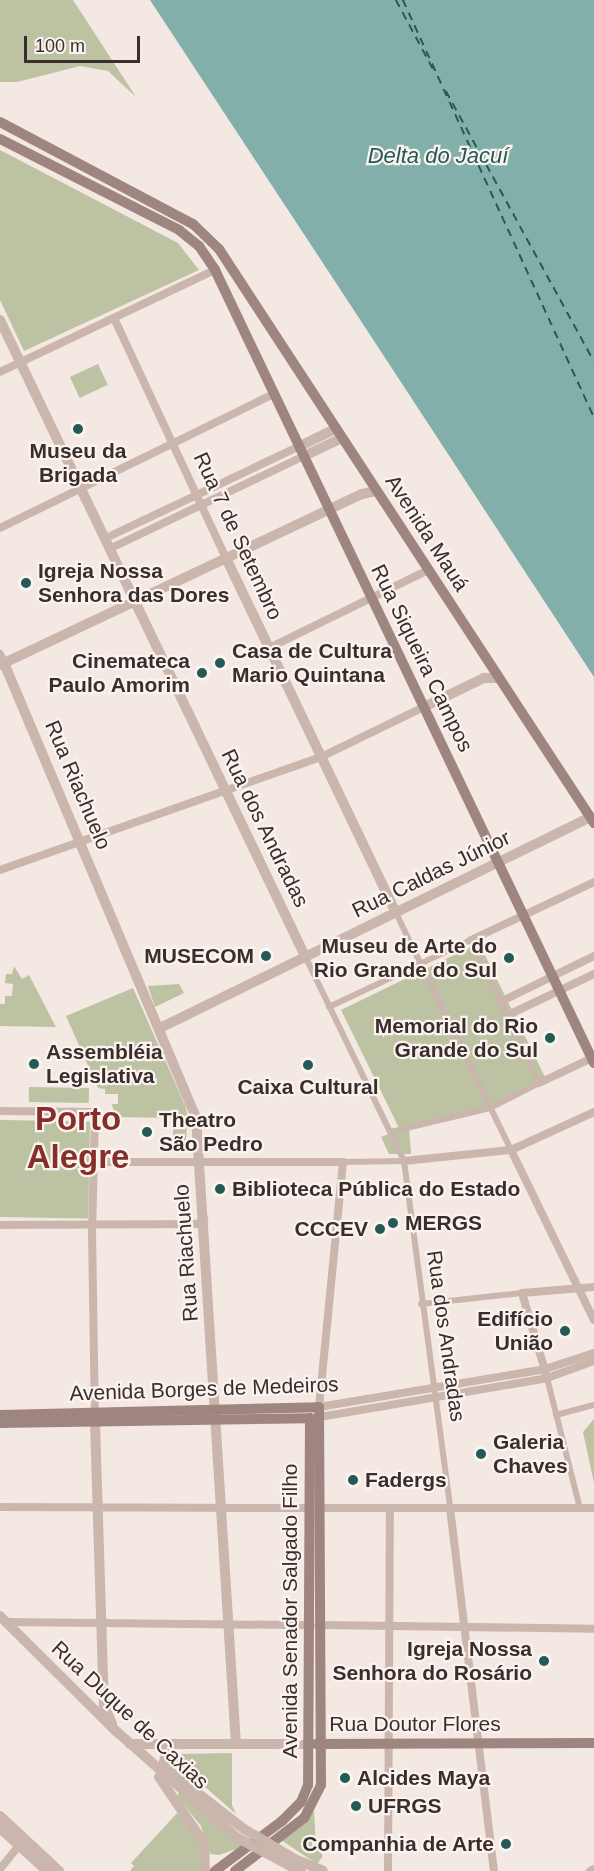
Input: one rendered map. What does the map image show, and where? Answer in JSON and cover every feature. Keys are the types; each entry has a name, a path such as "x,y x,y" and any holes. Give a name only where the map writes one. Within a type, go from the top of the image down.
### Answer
{"main road":[{"name":"Avenida Mauá","path":"0,122 193,224 229,264 592,820"},
{"name":"Rua Siqueira Campos","path":"0,139 179,230 199,246 215,270 593,1059"},
{"name":"Avenida Borges de Medeiros","path":"0,1414 95,1418"},
{"name":"Avenida Borges de Medeiros","path":"0,1423 95,1418 316,1414"},
{"name":"Avenida Senador Salgado Filho","path":"215,1871 301,1802 309,1785 316,1625 316,1414"},
{"name":"Avenida Senador Salgado Filho","path":"235,1871 304,1818 321,1785 323,1744 316,1625"},
{"name":"Rua Doutor Flores","path":"310,1744 594,1743"}],"street":[{"path":"0,372 215,270"},
{"name":"Rua 7 de Setembro","path":"114,318 419,965 490,1108"},
{"name":"Rua dos Andradas","path":"0,320 404,1161 421,1304 450,1508 494,1871"},
{"path":"0,528 275,393"},
{"path":"106,544 151,516 263,464 302,451 339,434"},
{"path":"106,544 156,527 246,485 268,474 302,451"},
{"path":"263,464 268,474"},
{"path":"241,475 246,485"},
{"path":"1,660 135,602 330,510 376,491"},
{"path":"151,516 156,527"},
{"path":"269,648 428,570"},
{"name":"Rua Riachuelo","path":"1,660 193,1104 204,1219 236,1744"},
{"path":"0,870 321,757 486,678 498,678"},
{"name":"Rua Caldas Júnior","path":"160,1028 592,820"},
{"path":"329,1007 594,882"},
{"path":"471,940 539,1083"},
{"path":"500,1002 594,956"},
{"path":"507,1016 594,974"},
{"path":"534,985 540,1000"},
{"path":"517,993 524,1008"},
{"path":"390,1131 490,1108 593,1059"},
{"path":"490,1108 594,1320"},
{"path":"0,1111 95,1112 93,1225 97,1508 104,1705 116,1731"},
{"path":"94,1161 200,1164 404,1161 511,1150 594,1112"},
{"path":"316,1414 343,1162"},
{"path":"0,1225 196,1224 204,1219"},
{"path":"421,1304 594,1287"},
{"path":"522,1293 545,1369 580,1508"},
{"name":"Avenida Borges de Medeiros","path":"316,1414 545,1369 594,1353"},
{"name":"Avenida Borges de Medeiros","path":"316,1414 410,1404 458,1395 547,1378 594,1361"},
{"path":"457,1386 458,1395"},
{"path":"409,1394 410,1404"},
{"path":"556,1415 594,1405"},
{"path":"0,1508 594,1508"},
{"path":"388,1871 390,1509"},
{"path":"2,1619 594,1629"},
{"name":"Rua Duque de Caxias","path":"2,1619 130,1744 241,1833"},
{"name":"Rua Doutor Flores","path":"130,1744 310,1744"},
{"name":"Rua Duque de Caxias","path":"174,1745 167,1749 164,1762 168,1770 241,1833"},
{"path":"149,1761 204,1843 205,1871"},
{"path":"0,1816 47,1871"},
{"path":"0,1828 59,1871"},
{"path":"241,1833 302,1871"},
{"path":"0,1869 21,1842"},
{"path":"292,1863 323,1871"}],"green space":[{"path":"0,0 73,0 136,97 108,71 80,66 17,82 0,82"},
{"path":"0,150 178,243 199,270 24,351 0,300"},
{"path":"98,364 108,385 80,398 70,377"},
{"path":"479,943 545,1077 469,1116 409,1128 411,1154 389,1154 381,1137 400,1130 341,1010"},
{"path":"14,966 22,979 29,975 56,1027 0,1026 0,1004 5,1004 5,996 12,996 13,984 5,983 6,974 12,974"},
{"path":"179,984 184,993 155,1007 148,986"},
{"path":"133,988 185,1105 188,1117 185,1148 173,1148 173,1118 115,1117 112,1104 118,1104 118,1094 105,1094 105,1089 98,1088 66,1016"},
{"path":"29,1087 89,1088 89,1103 29,1102"},
{"path":"0,1120 90,1122 88,1219 0,1217"},
{"path":"594,1419 594,1483 583,1432"},
{"path":"232,1753 232,1805 236,1814 171,1757 177,1754"},
{"path":"180,1792 245,1846 219,1855 210,1854 201,1826 177,1796"},
{"path":"179,1811 202,1846 202,1871 130,1871 134,1866 131,1863"},
{"path":"314,1811 316,1846 323,1856 317,1864 281,1840"}],"water":[{"name":"Delta do Jacuí","path":"150,0 594,0 594,677 340,289"}],"ferry route":[{"path":"396,0 433,69"},
{"path":"403,0 594,418"},
{"path":"446,91 594,361"}],"place":[{"name":"Museu da Brigada","path":"78,429"},
{"name":"Igreja Nossa Senhora das Dores","path":"26,583"},
{"name":"Casa de Cultura Mario Quintana","path":"220,663"},
{"name":"Cinemateca Paulo Amorim","path":"202,673"},
{"name":"MUSECOM","path":"266,956"},
{"name":"Museu de Arte do Rio Grande do Sul","path":"509,958"},
{"name":"Memorial do Rio Grande do Sul","path":"550,1038"},
{"name":"Assembléia Legislativa","path":"34,1064"},
{"name":"Caixa Cultural","path":"308,1065"},
{"name":"Theatro São Pedro","path":"147,1132"},
{"name":"Biblioteca Pública do Estado","path":"220,1189"},
{"name":"MERGS","path":"393,1223"},
{"name":"CCCEV","path":"380,1229"},
{"name":"Edifício União","path":"565,1331"},
{"name":"Galeria Chaves","path":"481,1454"},
{"name":"Fadergs","path":"353,1480"},
{"name":"Igreja Nossa Senhora do Rosário","path":"544,1661"},
{"name":"Alcides Maya","path":"345,1778"},
{"name":"UFRGS","path":"356,1806"},
{"name":"Companhia de Arte","path":"506,1844"}],"district":[{"name":"Porto Alegre","path":"78,1138"}]}
